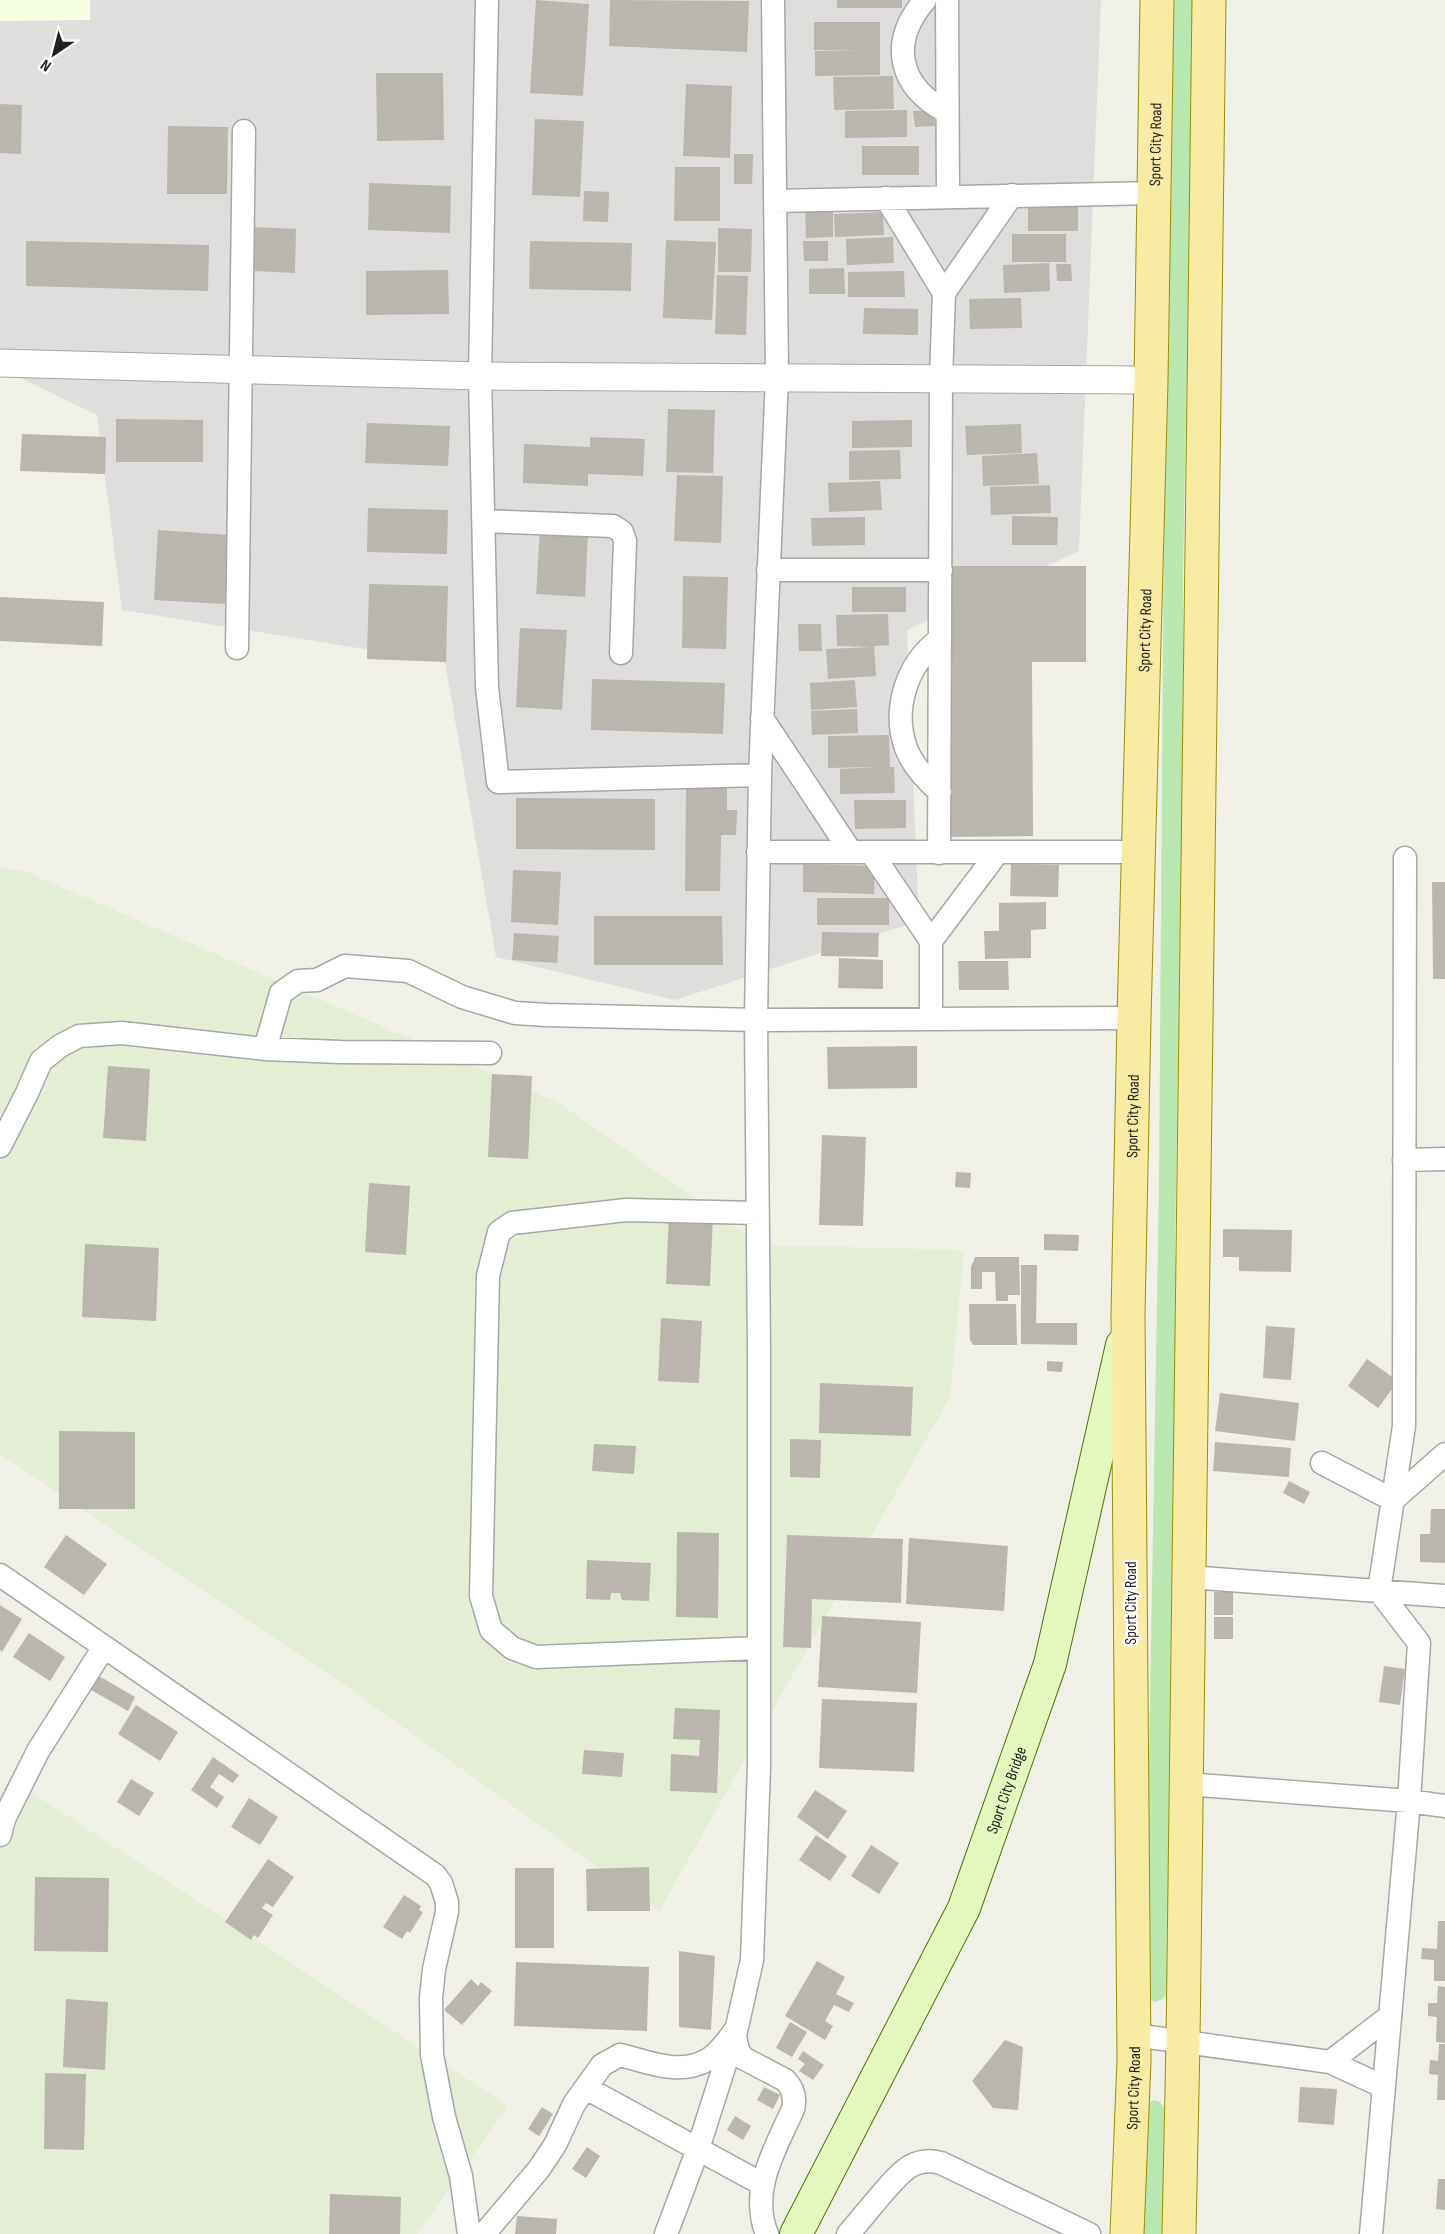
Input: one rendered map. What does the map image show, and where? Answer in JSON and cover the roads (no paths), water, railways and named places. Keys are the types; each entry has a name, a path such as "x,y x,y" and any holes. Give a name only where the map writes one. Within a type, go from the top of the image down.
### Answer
{"main road":[{"name":"Sport City Road","path":"1127,2234 1134,2035 1128,1315 1151,380 1157,0"},
{"path":"1179,2234 1209,0"},
{"name":"Sport City Bridge","path":"799,2228 964,1908 1050,1664 1128,1315"}],"street":[{"path":"487,0 480,376 487,687 498,782 760,775"},
{"path":"666,2234 698,2149 736,2029 749,1981 754,1930 759,1767 756,1020 758,852 777,377 773,0"},
{"path":"925,0 908,26 903,42 904,64 920,95 948,112"},
{"path":"946,0 948,196"},
{"path":"237,648 244,131"},
{"path":"775,201 1154,193"},
{"path":"939,853 941,379 944,293 1012,195"},
{"path":"886,198 944,293"},
{"path":"0,363 480,376 1151,380"},
{"path":"484,521 613,526 622,532 625,541 621,653"},
{"path":"768,570 940,570"},
{"path":"940,639 927,648 912,672 904,691 901,715 906,747 925,779 940,792"},
{"path":"762,718 861,852 931,941"},
{"path":"758,852 1138,852"},
{"path":"931,1019 931,941 998,852"},
{"path":"1371,2234 1409,1801 1419,1643 1379,1591 1404,1426 1405,858"},
{"path":"265,1049 281,993 298,981 317,980 345,966 408,971 462,997 515,1012 756,1020 1134,1018"},
{"path":"0,1146 27,1093 40,1061 60,1046 79,1036 122,1033 265,1049 490,1053"},
{"path":"1404,1160 1445,1159"},
{"path":"758,1213 626,1210 512,1223 499,1232 488,1276 481,1596 491,1630 512,1648 536,1657 759,1648"},
{"path":"1393,1500 1445,1455"},
{"path":"1322,1463 1393,1500"},
{"path":"0,1575 435,1875 441,1883 447,1902 447,1912 434,1969 431,1998 432,2055 444,2117 461,2176 469,2234"},
{"path":"1189,1577 1445,1596"},
{"path":"0,1835 4,1819 38,1751 104,1647"},
{"path":"1186,1784 1409,1801 1445,1806"},
{"path":"1330,2062 1390,2016"},
{"path":"484,2234 539,2169 555,2145 574,2104 602,2065 620,2055 673,2069 691,2066 708,2060 736,2029"},
{"path":"736,2029 736,2043 743,2058 785,2080 795,2097 793,2109 762,2184 760,2211 767,2234"},
{"path":"1134,2035 1330,2062 1384,2087"},
{"path":"586,2088 762,2184"},
{"path":"848,2234 902,2172 919,2163 934,2161 1089,2234"}]}
